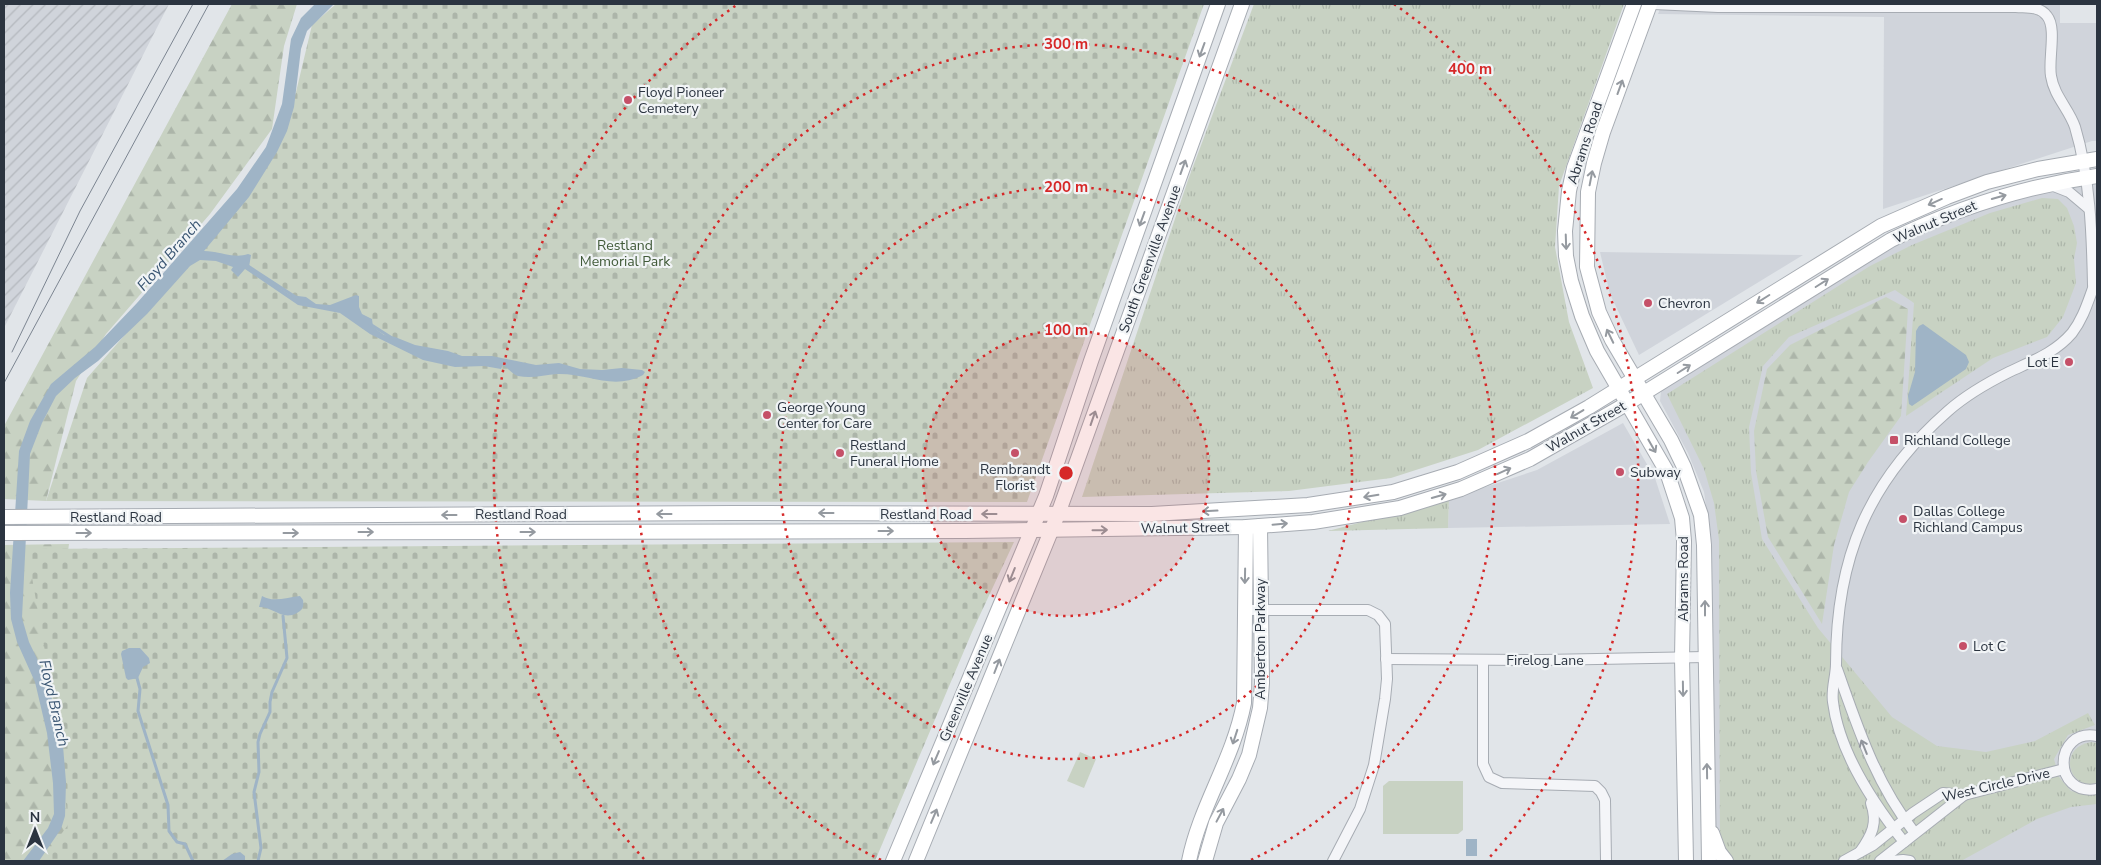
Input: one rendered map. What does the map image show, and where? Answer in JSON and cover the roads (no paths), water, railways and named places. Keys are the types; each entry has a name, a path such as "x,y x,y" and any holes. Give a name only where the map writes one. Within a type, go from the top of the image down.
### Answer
{"main road":[{"name":"South Greenville Avenue","path":"1038,514 1067,437 1091,361 1218,4"},
{"name":"South Greenville Avenue","path":"1058,514 1242,4"},
{"name":"Abrams Road","path":"1634,4 1574,168 1569,191 1565,231 1566,256 1571,281 1582,316 1597,351 1667,472 1682,518 1684,540 1682,658 1686,861"},
{"name":"Abrams Road","path":"1652,4 1603,132 1588,192 1587,267 1599,312 1633,379 1675,449 1684,467 1701,516 1704,545 1708,861"},
{"path":"1589,127 1603,132"},
{"name":"Walnut Street","path":"1038,514 1152,514 1308,506 1393,492 1468,468 1528,441 1633,379 1881,226 1987,182 2097,159"},
{"name":"Walnut Street","path":"1031,531 1253,526 1313,522 1400,508 1476,483 1530,459 1628,403 1891,240 1924,224 1989,200 2047,184 2091,177"},
{"path":"1091,361 1110,368"},
{"path":"1067,437 1084,443"},
{"path":"1468,468 1476,483"},
{"name":"Restland Road","path":"6,517 732,513 1038,514"},
{"name":"Greenville Avenue","path":"893,861 1038,514"},
{"name":"Greenville Avenue","path":"916,861 1058,514"},
{"name":"Amberton Parkway","path":"1205,861 1216,823 1249,755 1256,727 1262,683 1261,610 1253,526"},
{"name":"Amberton Parkway","path":"1189,861 1199,824 1227,762 1241,719 1244,703 1245,610 1253,526"},
{"name":"Restland Road","path":"6,533 1031,531"},
{"path":"1708,820 1714,842 1726,861"},
{"path":"907,827 926,835"}],"street":[{"path":"1652,4 1718,7 2016,7 2040,9 2048,17 2051,25 2050,68 2056,94 2074,127 2082,161 2091,177 2089,209 2096,285 2080,321 2053,351 1990,382 1956,404 1920,437 1887,478 1866,516 1846,567 1838,608 1836,666 1832,700 1838,726 1874,812 1875,824 1871,835 1859,854"},
{"path":"2047,184 2069,192 2089,209"},
{"path":"1245,610 1372,612 1378,615 1384,624 1386,659 1385,699 1374,765 1360,809 1333,861"},
{"name":"Firelog Lane","path":"1386,659 1483,660 1705,657"},
{"path":"1483,660 1483,764 1489,777 1502,783 1594,786 1601,792 1605,800 1606,861"},
{"path":"1836,666 1855,722 1877,774 1904,820 1914,832"},
{"path":"2097,736 2082,736 2072,742 2063,757 2064,769 2069,780 2078,787 2090,790 2097,789"},
{"name":"West Circle Drive","path":"1844,861 1859,854 1894,830 1904,820 1943,794 1964,795 2064,769"},
{"path":"1865,788 1877,774"},
{"path":"1865,788 1904,842"},
{"path":"1880,861 1914,832 1964,795"},
{"path":"1892,861 1910,861"}],"water":[{"path":"315,4 334,4 307,31 301,49 294,107 287,131 277,152 249,197 204,251 232,255 251,255 249,267 290,295 306,297 316,304 330,305 356,295 359,296 359,307 362,314 372,319 373,327 384,335 415,345 448,351 462,356 492,356 536,365 559,363 580,369 602,370 622,368 645,372 643,375 632,380 621,381 600,380 569,374 528,377 518,376 503,365 501,369 484,366 455,367 423,360 370,334 340,313 298,305 245,269 238,277 231,270 233,267 216,261 200,260 190,266 147,314 98,361 75,378 56,396 42,423 30,454 22,618 29,642 45,675 62,734 66,782 65,816 61,829 39,861 23,861 48,828 54,814 53,783 47,733 35,682 17,642 11,619 10,593 19,451 30,421 51,384 95,347 137,303 237,189 266,147 282,104 291,39 301,18"},
{"path":"1923,324 1966,355 1969,362 1966,369 1912,406 1909,404 1908,396 1915,372 1916,331"},
{"path":"262,596 276,599 300,596 303,600 303,606 301,611 297,613 282,615 259,607"},
{"path":"129,648 140,648 149,658 150,663 143,667 138,678 128,680 121,654 122,651"},
{"path":"1466,839 1477,839 1477,856 1466,856"},
{"path":"240,852 245,856 245,861 222,861 232,854"}],"waterway":[{"path":"248,266 297,298"},
{"path":"370,324 392,338"},
{"path":"258,861 261,848 254,792 259,772 258,742 270,712 272,692 287,658 283,616"},
{"path":"137,678 140,689 138,711 168,805 169,831 177,842 185,844 193,861"}],"tram line":[{"path":"12,352 80,211 193,4"},
{"path":"4,383 209,4"}],"place":[{"name":"Floyd Pioneer Cemetery","path":"628,100"},
{"name":"Chevron","path":"1648,303"},
{"name":"Lot E","path":"2069,362"},
{"name":"George Young Center for Care","path":"767,415"},
{"name":"Richland College","path":"1894,440"},
{"name":"Restland Funeral Home","path":"840,453"},
{"name":"Rembrandt Florist","path":"1015,453"},
{"name":"Subway","path":"1620,472"},
{"name":"Dallas College Richland Campus","path":"1903,519"},
{"name":"Lot C","path":"1963,646"}],"park label":[{"name":"Restland Memorial Park","path":"625,254"}],"water label":[{"name":"Floyd Branch","path":"169,255"},
{"name":"Floyd Branch","path":"54,703"}]}
